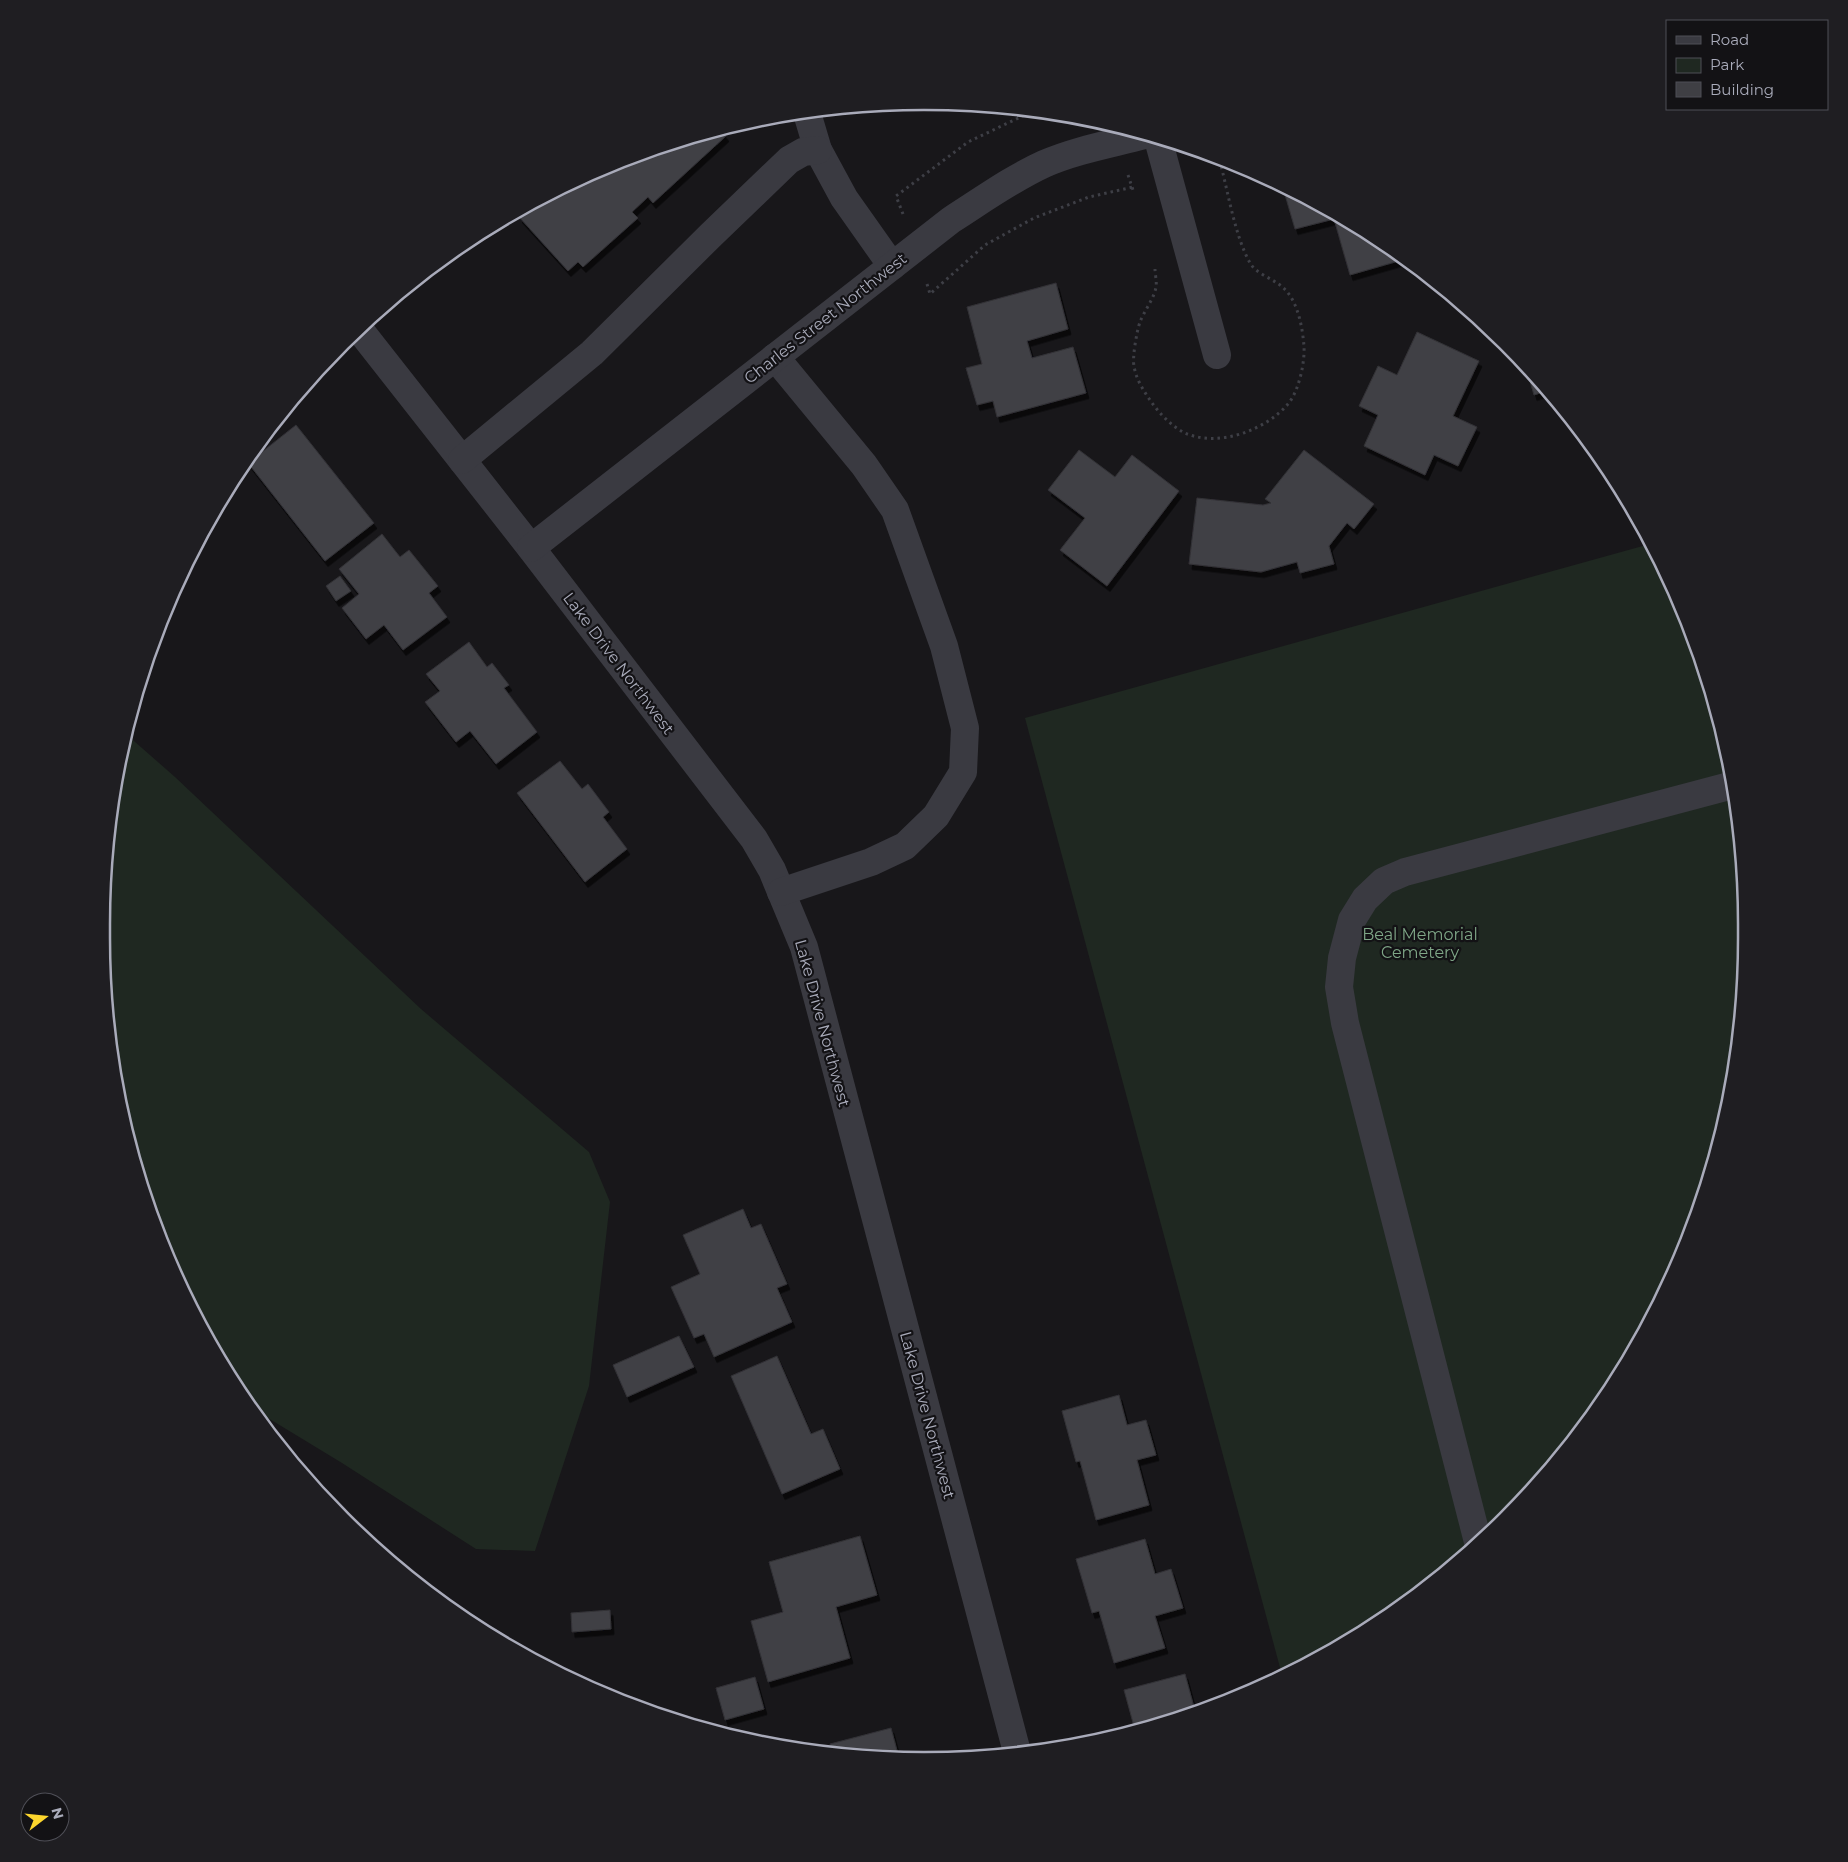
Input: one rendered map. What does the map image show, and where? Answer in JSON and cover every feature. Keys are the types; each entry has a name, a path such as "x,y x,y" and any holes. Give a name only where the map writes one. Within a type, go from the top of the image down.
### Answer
{"street":[{"path":"809,119 818,150 844,198 892,266"},
{"name":"Charles Street Northwest","path":"531,548 951,220 996,191 1044,165 1078,152 1134,138"},
{"path":"1160,145 1217,355"},
{"path":"462,460 592,353 789,160 804,152 818,150"},
{"name":"Lake Drive Northwest","path":"363,334 531,548 754,839 772,870 804,947 1016,1746"},
{"path":"775,357 864,464 895,510 944,646 964,728 963,772 936,816 904,846 872,862 781,892"},
{"path":"1476,1536 1345,1023 1340,986 1342,958 1352,920 1365,899 1384,881 1405,872 1726,787"}],"green space":[{"name":"Beal Memorial Cemetery","path":"1644,546 1676,612 1695,662 1710,713 1722,765 1731,818 1736,871 1738,924 1736,991 1731,1044 1722,1097 1710,1149 1695,1200 1676,1250 1654,1298 1629,1345 1601,1390 1570,1434 1500,1514 1420,1584 1376,1615 1331,1643 1281,1670 1025,718"},
{"path":"132,739 175,777 421,1009 589,1152 610,1202 589,1386 535,1551 476,1549 266,1417 247,1390 219,1345 194,1298 172,1250 153,1200 138,1149 126,1097 117,1044 110,938 112,871 117,818"}],"building":[{"path":"725,135 653,203 648,197 632,212 638,218 583,267 578,262 568,271 520,218 564,194 612,172 662,153"},
{"path":"1285,194 1332,220 1295,229"},
{"path":"1335,221 1397,262 1350,275"},
{"path":"1056,283 1068,329 1027,341 1032,358 1073,347 1086,393 997,417 993,401 977,405 966,368 982,364 967,307"},
{"path":"1417,332 1479,361 1453,416 1477,427 1458,466 1434,455 1425,475 1364,446 1378,415 1359,406 1378,366 1397,375"},
{"path":"1530,380 1541,393 1534,395"},
{"path":"296,425 374,523 325,561 251,467 260,453"},
{"path":"1079,450 1115,477 1132,455 1179,491 1107,586 1060,550 1085,518 1048,490"},
{"path":"1304,450 1374,504 1354,529 1347,523 1329,546 1334,564 1300,573 1297,562 1261,572 1189,564 1197,498 1263,505 1271,503 1265,499"},
{"path":"382,534 400,557 409,550 438,586 429,593 447,617 403,650 384,625 366,639 342,608 359,594 339,569"},
{"path":"340,576 351,591 336,601 326,586"},
{"path":"469,642 487,667 492,663 509,685 504,688 537,732 496,764 470,731 456,742 425,702 440,691 426,674"},
{"path":"560,761 582,789 588,784 609,812 603,817 627,849 585,882 517,793"},
{"path":"743,1209 751,1228 761,1224 787,1284 777,1288 792,1322 714,1357 704,1334 694,1338 671,1287 700,1274 683,1235"},
{"path":"679,1336 694,1367 627,1397 613,1365"},
{"path":"777,1356 811,1434 823,1429 840,1469 782,1494 731,1376"},
{"path":"1119,1395 1127,1425 1146,1420 1156,1455 1137,1460 1149,1505 1096,1520 1080,1461 1076,1462 1062,1411"},
{"path":"860,1536 877,1595 836,1607 850,1658 768,1682 751,1621 783,1612 769,1562"},
{"path":"1145,1539 1155,1574 1171,1569 1183,1608 1155,1616 1165,1648 1114,1663 1099,1611 1092,1613 1076,1559"},
{"path":"610,1610 611,1629 572,1632 571,1613"},
{"path":"1185,1674 1194,1706 1133,1724 1124,1690"},
{"path":"755,1677 764,1709 725,1720 716,1688"},
{"path":"891,1728 897,1751 831,1746 830,1744"}]}
